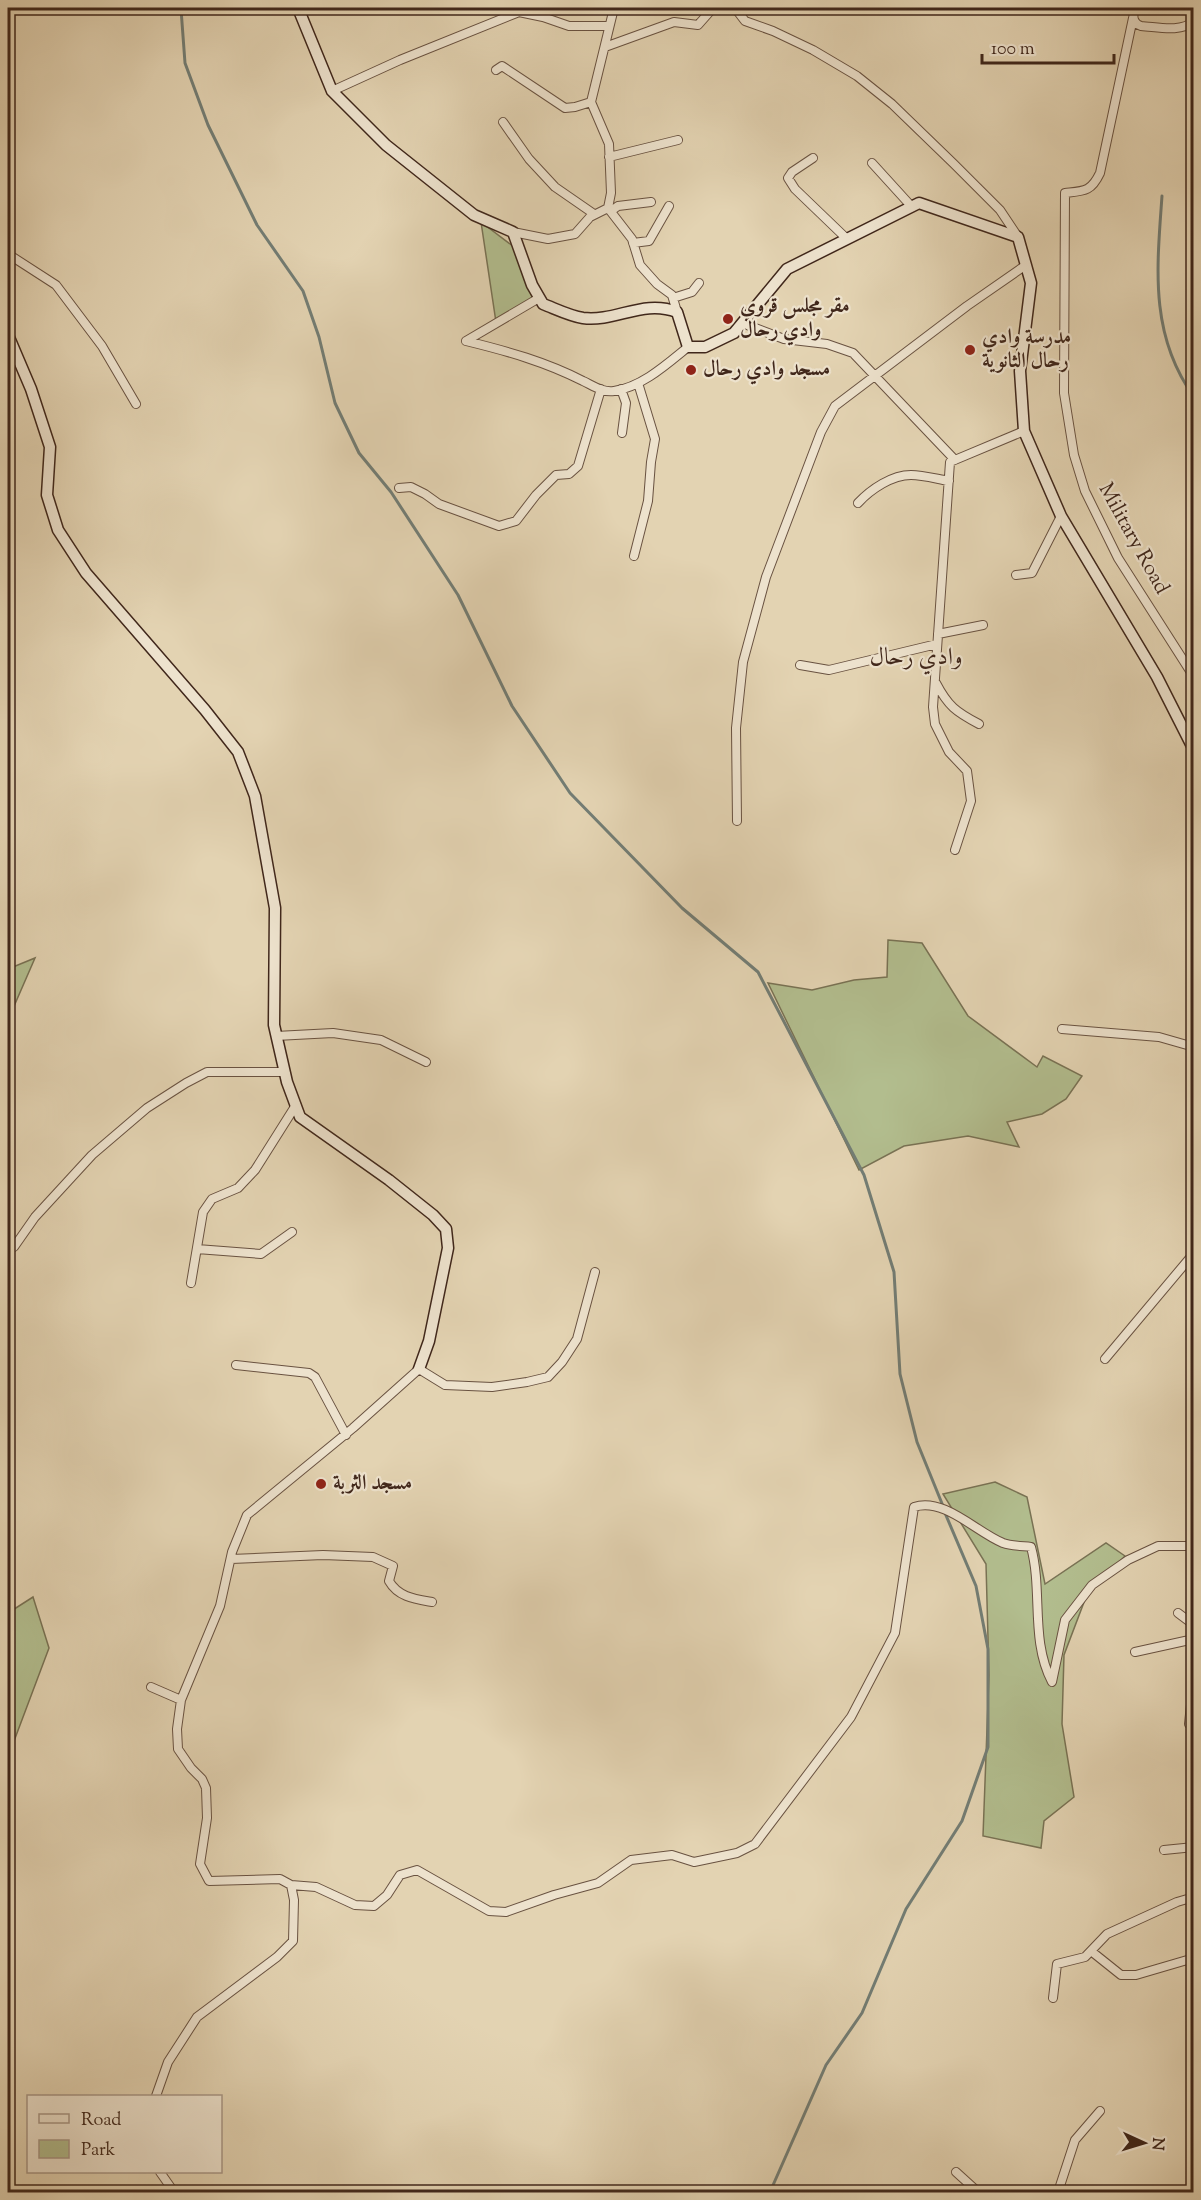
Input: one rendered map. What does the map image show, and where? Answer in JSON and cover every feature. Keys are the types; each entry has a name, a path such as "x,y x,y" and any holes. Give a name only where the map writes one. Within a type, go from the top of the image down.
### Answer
{"street":[{"path":"298,8 332,90 386,145 474,214 513,232 548,239 575,234 594,214 618,207 651,202"},
{"path":"614,8 591,102 609,144 610,209 633,243 640,265 673,298 688,347"},
{"path":"605,47 674,21 698,25 713,8"},
{"path":"735,8 745,21 773,31 813,51 866,83 892,104 1000,210 1018,237 1031,283 1020,371 1024,431 1061,516 1157,677 1194,750"},
{"path":"1134,8 1133,18 1137,24 1142,26 1179,28 1188,26 1194,21"},
{"path":"332,90 519,12 569,26 609,26"},
{"name":"Military Road","path":"1133,18 1100,173 1095,184 1090,188 1065,193 1064,393 1074,455 1085,491 1118,558 1194,677"},
{"path":"496,70 502,66 565,108 591,102"},
{"path":"503,122 529,159 555,187 594,214"},
{"path":"609,157 678,140"},
{"path":"813,158 792,172 788,178 795,189 847,239"},
{"path":"872,163 912,207"},
{"path":"539,298 466,341 553,365 601,389 613,392 645,380 688,347 705,347 734,333 788,269 919,203 1018,237"},
{"path":"633,243 649,241 669,206"},
{"path":"513,232 543,304 584,318 664,307 677,312"},
{"path":"8,254 56,285 102,346 136,404"},
{"path":"737,821 736,728 743,662 766,577 830,414 835,406 874,376 1026,265"},
{"path":"673,298 692,292 699,283"},
{"path":"742,323 784,339 827,344 853,353 955,460"},
{"path":"8,335 31,389 50,447 47,495 58,530 86,573 205,710 238,752 255,796 274,908 274,1025 285,1072 300,1117 389,1180 433,1215 446,1229 448,1248 429,1341 419,1369 346,1435 247,1515 231,1559 220,1606 181,1700 177,1729 178,1749 202,1779 206,1788 207,1818 200,1864 209,1881 280,1879 291,1885 316,1887 355,1905 374,1906 387,1895 400,1875 417,1870 489,1911 506,1912 598,1883 630,1860 672,1856 694,1862 737,1853 755,1844 851,1718 895,1634 914,1507 925,1503 944,1509 979,1531 1006,1544 1031,1547 1036,1562 1037,1621 1044,1668 1052,1682 1065,1620 1092,1585 1128,1560 1158,1546 1194,1546"},
{"path":"634,556 648,501 655,438 638,382"},
{"path":"399,488 411,488 439,504 499,526 516,521 536,495 556,475 569,474 578,466 601,389"},
{"path":"621,389 626,403 622,434"},
{"path":"955,850 971,801 967,771 949,752 935,724 933,707 950,462 1024,431"},
{"path":"858,503 883,483 910,475 949,481"},
{"path":"1016,575 1032,573 1061,516"},
{"path":"938,634 983,625"},
{"path":"800,665 829,670 937,644"},
{"path":"935,681 943,696 957,713 979,724"},
{"path":"1062,1029 1159,1037 1194,1047"},
{"path":"276,1036 333,1033 381,1040 426,1062"},
{"path":"14,1247 35,1217 92,1155 147,1108 176,1089 207,1072 285,1072"},
{"path":"191,1283 203,1212 212,1199 238,1188 255,1170 296,1105"},
{"path":"197,1249 261,1254 292,1232"},
{"path":"1105,1359 1194,1257"},
{"path":"419,1369 445,1385 492,1387 548,1377 562,1362 577,1339 596,1272"},
{"path":"236,1365 309,1373 315,1377 346,1435"},
{"path":"231,1559 323,1555 373,1557 393,1566 388,1581 394,1589 412,1599 432,1602"},
{"path":"1178,1613 1194,1625"},
{"path":"1135,1652 1194,1639"},
{"path":"1189,1724 1194,1675"},
{"path":"151,1687 181,1700"},
{"path":"1164,1850 1194,1847"},
{"path":"157,2095 168,2062 197,2017 277,1957 292,1941 294,1900 291,1885"},
{"path":"1053,1998 1057,1964 1085,1957 1107,1934 1194,1896"},
{"path":"1091,1951 1121,1975 1136,1975 1194,1958"},
{"path":"1058,2193 1075,2140 1100,2111"},
{"path":"956,2172 978,2193"},
{"path":"161,2173 174,2193"}],"green space":[{"path":"481,222 518,250 536,301 496,322"},
{"path":"888,940 922,943 968,1016 1037,1067 1043,1056 1082,1076 1066,1099 1042,1114 1007,1122 1019,1147 968,1136 904,1146 859,1170 768,983 812,990 854,980 887,977"},
{"path":"35,958 8,1020 8,969"},
{"path":"995,1482 1027,1497 1045,1584 1106,1543 1125,1556 1086,1597 1064,1655 1062,1724 1074,1797 1044,1821 1041,1848 983,1836 989,1675 986,1564 943,1494"},
{"path":"33,1597 49,1648 8,1757 8,1613"}],"waterway":[{"path":"181,9 185,63 208,125 257,225 303,291 319,337 335,403 359,453 391,492 458,595 512,706 570,793 682,908 758,972 864,1175 894,1272 900,1374 917,1442 943,1506"},
{"path":"1162,196 1159,300 1169,349 1194,397"},
{"path":"770,2192 826,2065 862,2013 906,1909 962,1821 988,1747 988,1649 976,1586 945,1513"}],"place":[{"name":"مقر مجلس قروي وادي رحال","path":"728,319"},
{"name":"مدرسة وادي رحال الثانوية","path":"970,350"},
{"name":"مسجد وادي رحال","path":"691,370"},
{"name":"مسجد الثربة","path":"321,1484"}],"district":[{"name":"وادي رحال","path":"916,658"}]}
